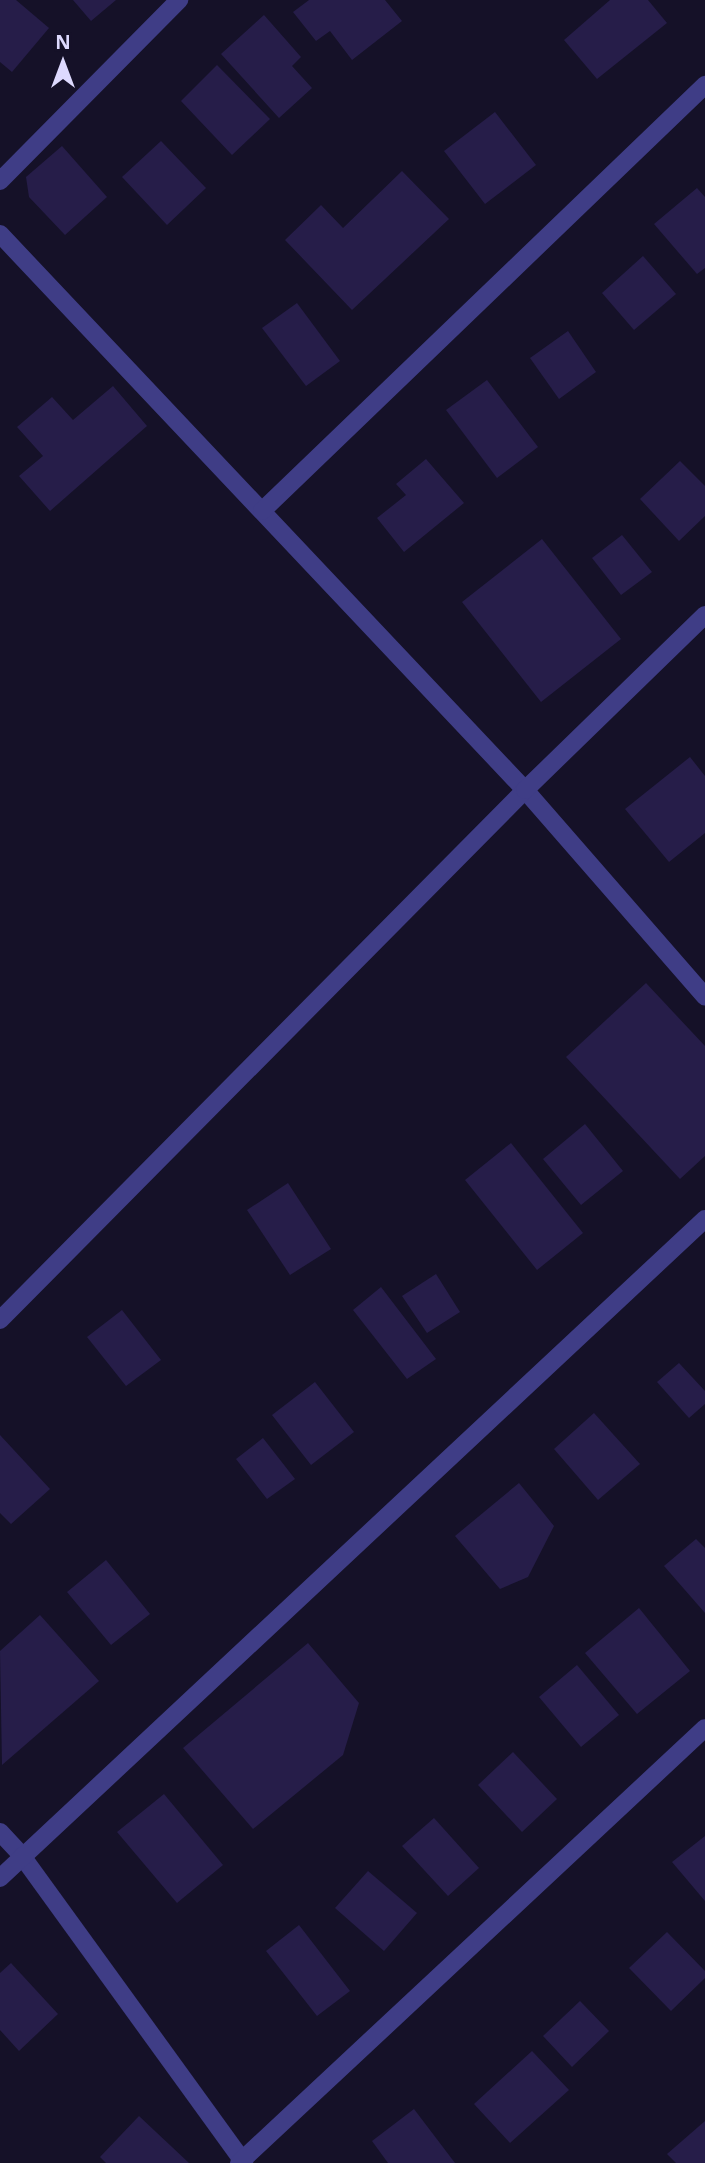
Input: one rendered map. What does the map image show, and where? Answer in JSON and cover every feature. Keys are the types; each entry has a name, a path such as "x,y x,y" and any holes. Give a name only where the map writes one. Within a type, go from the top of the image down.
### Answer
{"street":[{"path":"0,181 179,0"},
{"path":"262,511 705,85"},
{"path":"0,234 525,790 705,996"},
{"path":"0,1320 525,790 705,615"},
{"path":"0,1878 705,1219"},
{"path":"0,1832 22,1856 241,2162 705,1728"}],"building":[{"path":"0,0 16,0 49,28 12,72 0,62"},
{"path":"73,0 116,0 91,21"},
{"path":"309,0 385,0 402,21 352,60 330,31 316,41 293,12"},
{"path":"610,0 648,0 667,23 597,79 564,40"},
{"path":"264,15 301,57 292,66 312,88 279,118 221,54"},
{"path":"217,65 270,119 232,155 181,101"},
{"path":"495,112 536,165 485,204 444,151"},
{"path":"161,141 206,188 167,225 122,177"},
{"path":"62,146 107,197 65,235 29,197 26,177"},
{"path":"402,171 449,219 352,310 285,240 321,205 343,228"},
{"path":"697,188 705,197 705,268 697,274 654,224"},
{"path":"643,256 676,294 634,330 602,293"},
{"path":"297,303 340,361 306,386 262,328"},
{"path":"568,331 596,372 559,399 530,358"},
{"path":"487,380 538,447 497,478 446,410"},
{"path":"113,386 147,426 50,511 19,476 43,456 17,427 52,397 73,420"},
{"path":"426,459 464,503 404,552 377,518 406,495 396,484"},
{"path":"680,461 705,486 705,516 679,541 640,499"},
{"path":"622,535 652,572 621,595 592,558"},
{"path":"542,539 621,639 541,702 462,602"},
{"path":"690,757 705,776 705,833 669,862 625,809"},
{"path":"646,983 705,1046 705,1156 680,1179 566,1057"},
{"path":"585,1124 623,1171 581,1205 543,1159"},
{"path":"511,1143 583,1233 537,1270 465,1180"},
{"path":"288,1183 331,1249 290,1275 247,1210"},
{"path":"436,1274 460,1312 427,1333 402,1296"},
{"path":"381,1287 436,1359 407,1379 353,1310"},
{"path":"122,1310 161,1360 126,1386 87,1337"},
{"path":"679,1363 705,1391 705,1404 689,1418 657,1382"},
{"path":"315,1382 354,1432 311,1465 272,1415"},
{"path":"594,1413 640,1464 598,1500 554,1449"},
{"path":"0,1435 50,1489 11,1524 0,1513"},
{"path":"263,1438 295,1479 267,1499 236,1459"},
{"path":"519,1483 554,1526 528,1577 500,1589 455,1536"},
{"path":"696,1539 705,1548 705,1613 664,1566"},
{"path":"106,1560 150,1614 111,1645 67,1592"},
{"path":"639,1608 690,1671 637,1714 585,1653"},
{"path":"40,1615 99,1681 2,1765 0,1651"},
{"path":"308,1643 359,1703 343,1755 253,1829 183,1748"},
{"path":"577,1665 619,1715 581,1747 539,1697"},
{"path":"513,1752 557,1799 522,1832 478,1785"},
{"path":"164,1794 223,1865 177,1903 117,1832"},
{"path":"434,1818 479,1868 448,1896 402,1846"},
{"path":"705,1836 705,1901 672,1862"},
{"path":"368,1871 417,1913 384,1951 335,1908"},
{"path":"299,1925 350,1991 317,2016 266,1951"},
{"path":"667,1932 705,1971 705,1978 671,2011 629,1968"},
{"path":"11,1963 58,2014 19,2051 0,2030 0,1973"},
{"path":"580,2001 609,2031 572,2067 543,2036"},
{"path":"532,2051 569,2090 510,2143 474,2104"},
{"path":"414,2109 455,2163 388,2163 372,2141"},
{"path":"139,2116 189,2163 106,2163 100,2157"},
{"path":"705,2121 705,2163 676,2163 667,2154"}]}
